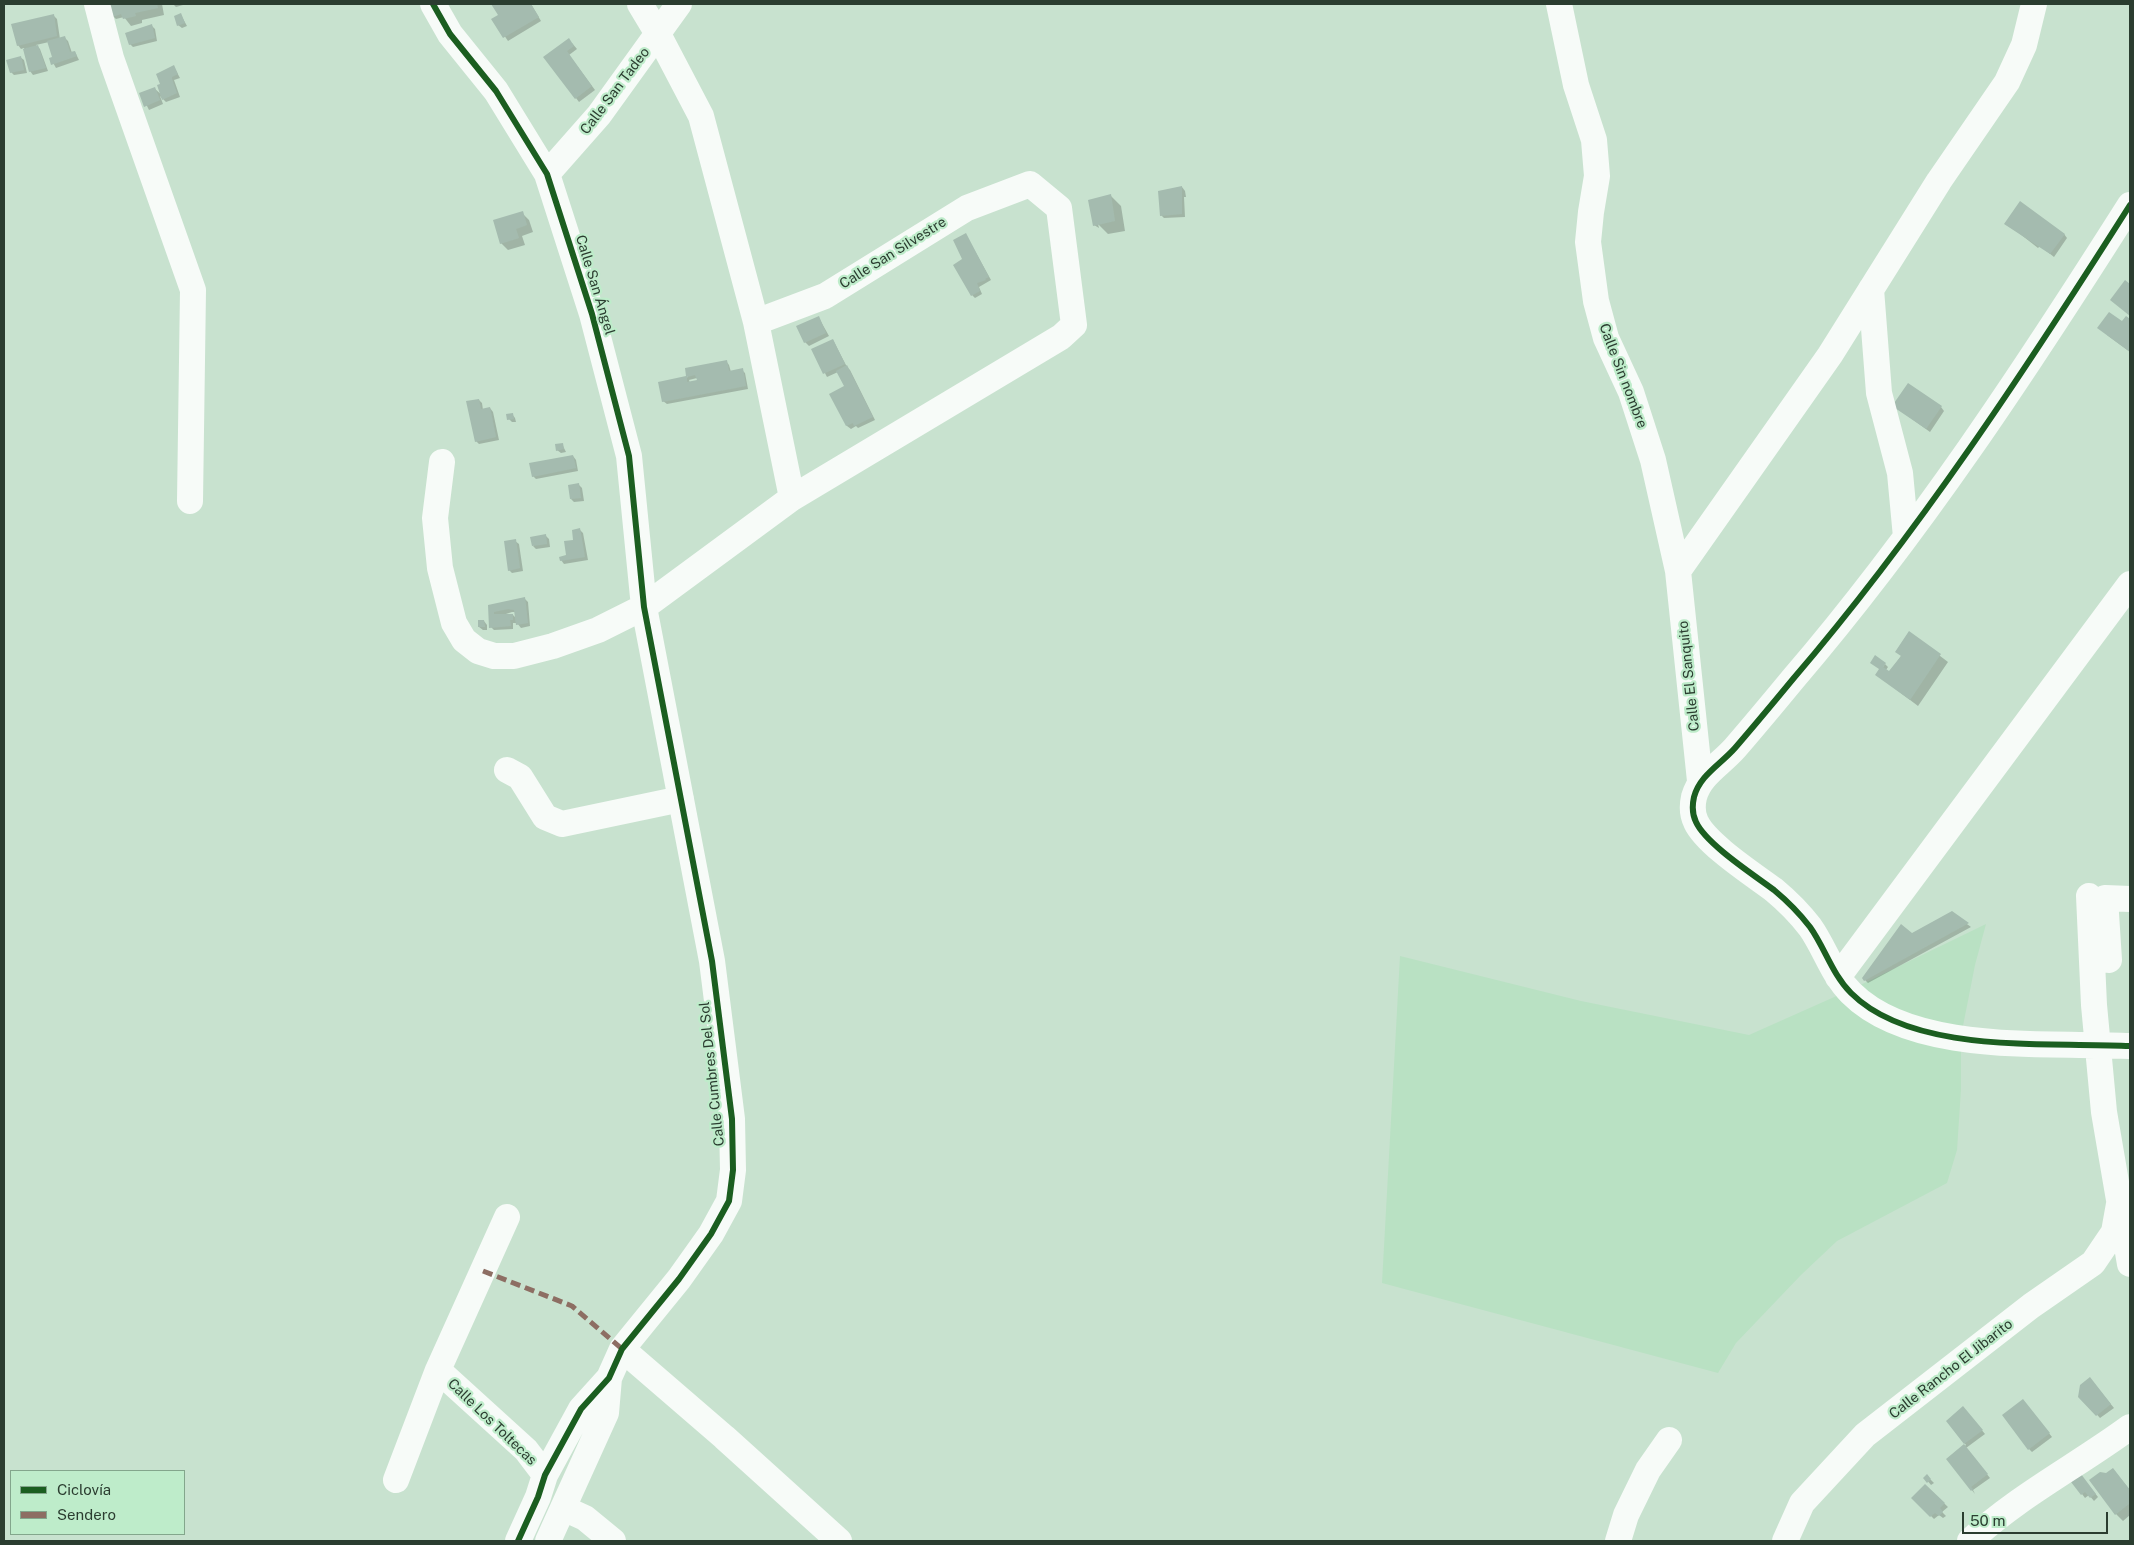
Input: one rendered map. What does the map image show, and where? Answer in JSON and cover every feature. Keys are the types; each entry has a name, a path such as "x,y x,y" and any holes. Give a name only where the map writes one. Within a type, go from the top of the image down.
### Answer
{"street":[{"path":"97,4 111,58 193,290 190,501"},
{"name":"Calle San Ángel","path":"433,4 450,34 496,91 547,174 592,314 629,456 644,607"},
{"path":"442,462 435,518 440,568 454,623 464,640 478,650 494,656 514,656 552,646 598,630 644,607 792,498 756,322 701,116 640,4"},
{"name":"Calle San Tadeo","path":"547,174 599,115 679,4"},
{"name":"Calle Sin nombre","path":"1559,4 1576,85 1594,140 1598,176 1591,212 1588,242 1596,301 1606,338 1631,392 1653,460 1678,571"},
{"path":"1678,571 1830,355 1939,181 2007,82 2024,45 2034,4"},
{"name":"Calle San Silvestre","path":"756,322 825,296 967,208 1030,184 1059,208 1074,325 1061,337 792,498"},
{"path":"2114,1046 1994,1043 1926,1031 1895,1021 1868,1008 1849,991 1838,977 1810,927 1779,894 1720,849 1700,829 1695,821 1692,808 1700,781 1732,752 1808,662 1930,506 2029,361 2130,205"},
{"path":"1871,289 1879,393 1900,473 1906,537"},
{"name":"Calle El Sanquito","path":"1678,571 1700,781"},
{"path":"1838,977 2130,584"},
{"name":"Calle Cumbres Del Sol","path":"518,1541 538,1497 545,1474 581,1410 609,1378 622,1349 711,1234 729,1201 733,1170 732,1119 712,961 644,607"},
{"path":"508,770 520,777 545,817 562,824 681,799"},
{"path":"2108,898 2114,1046 2113,1080 2130,1175"},
{"path":"2114,1046 2104,1112 2130,1264"},
{"name":"Calle Rancho El Jibarito","path":"1785,1541 1802,1503 1865,1435 2031,1306 2093,1263 2114,1232 2119,1204"},
{"path":"396,1480 438,1370 507,1217"},
{"path":"622,1349 724,1436 839,1541"},
{"name":"Calle Los Toltecas","path":"438,1370 526,1450 545,1474"},
{"name":"Calle Cumbres Del Sol","path":"548,1541 606,1413 609,1378"},
{"path":"1970,1541 1997,1516 2092,1456 2130,1427"},
{"path":"1618,1541 1626,1515 1648,1470 1669,1440"},
{"path":"563,1508 585,1518 613,1541"}],"shaded area":[{"path":"1986,924 1975,965 1961,1036 1961,1089 1957,1150 1947,1183 1837,1241 1801,1275 1736,1343 1718,1373 1382,1283 1400,956 1581,1001 1749,1035 1850,990"}],"building":[{"path":"109,4 157,4 158,8 135,13 136,16 123,19 121,14 112,17"},
{"path":"491,4 531,4 539,17 503,38 491,19 498,15"},
{"path":"181,13 185,23 177,26 174,16"},
{"path":"54,14 57,36 17,46 11,24"},
{"path":"152,24 155,38 129,45 125,33"},
{"path":"65,36 70,52 75,51 77,56 51,65 49,58 52,57 47,41"},
{"path":"569,38 574,46 567,51 592,86 575,99 543,57"},
{"path":"38,45 46,68 29,72 23,49"},
{"path":"21,56 24,70 10,73 6,60"},
{"path":"174,65 178,74 172,77 172,79 177,93 162,100 157,85 160,84 156,74"},
{"path":"155,87 160,100 144,107 139,93"},
{"path":"1182,186 1182,214 1160,216 1158,191"},
{"path":"1111,194 1115,221 1093,226 1088,200"},
{"path":"2020,201 2065,234 2050,254 2004,224"},
{"path":"523,211 527,225 516,229 519,238 500,244 493,220"},
{"path":"966,233 989,277 977,283 980,291 971,296 953,265 962,259 953,240"},
{"path":"2125,280 2130,284 2130,316 2110,300"},
{"path":"2109,312 2122,321 2126,316 2130,319 2130,352 2097,328"},
{"path":"819,316 826,333 804,343 796,326"},
{"path":"833,339 845,364 823,374 811,349"},
{"path":"727,360 729,371 743,368 746,386 662,402 658,382 686,376 685,368","holes":["695,375 697,380 687,382 687,377"]},
{"path":"847,365 873,417 854,426 853,423 846,426 829,394 844,386 836,371"},
{"path":"1908,383 1942,406 1926,429 1892,406"},
{"path":"479,399 481,409 490,407 496,437 475,442 466,401"},
{"path":"513,413 514,419 507,420 506,414"},
{"path":"563,443 564,449 556,451 555,444"},
{"path":"573,455 576,468 532,477 529,463"},
{"path":"579,483 581,498 570,499 568,485"},
{"path":"580,528 585,557 560,561 559,557 566,555 564,541 573,540 572,530"},
{"path":"546,534 547,544 532,546 530,537"},
{"path":"516,539 520,568 508,571 504,541"},
{"path":"525,597 528,623 516,625 514,610 508,609 494,612 494,614 513,614 513,620 510,620 511,626 489,628 488,605"},
{"path":"478,620 484,620 485,627 478,627"},
{"path":"1909,631 1941,654 1910,700 1875,675 1879,669 1870,663 1875,655 1886,663 1883,667 1889,671 1901,656 1895,652"},
{"path":"1952,911 1969,923 1864,981 1862,978 1901,924 1912,933"},
{"path":"2090,1377 2111,1404 2096,1416 2078,1397 2080,1385"},
{"path":"2023,1399 2050,1433 2028,1450 2002,1415"},
{"path":"1963,1406 1983,1430 1964,1444 1946,1421"},
{"path":"1964,1444 1988,1474 1971,1487 1973,1489 1971,1491 1946,1459"},
{"path":"2113,1468 2130,1490 2129,1504 2115,1515 2089,1480 2100,1472 2106,1473"},
{"path":"1927,1474 1931,1479 1927,1483 1923,1478"},
{"path":"2081,1474 2096,1494 2090,1498 2085,1492 2081,1495 2071,1482"},
{"path":"1925,1484 1945,1503 1940,1508 1943,1512 1939,1516 1935,1513 1930,1517 1911,1498"}],"marked path":[{"path":"483,1271 572,1306 622,1349"}],"cycle path":[{"path":"433,4 450,34 496,91 547,174 592,314 629,456 644,607 712,961 732,1119 733,1170 729,1201 711,1234 679,1279 622,1349 609,1378 581,1409 545,1475 538,1497 518,1541"},
{"path":"2130,205 2051,328 1928,508 1839,623 1735,748 1701,782 1694,797 1693,807 1694,816 1701,831 1731,859 1774,890 1793,907 1810,927 1844,986 1877,1013 1909,1027 1945,1036 1983,1041 2022,1044 2130,1046"}]}
